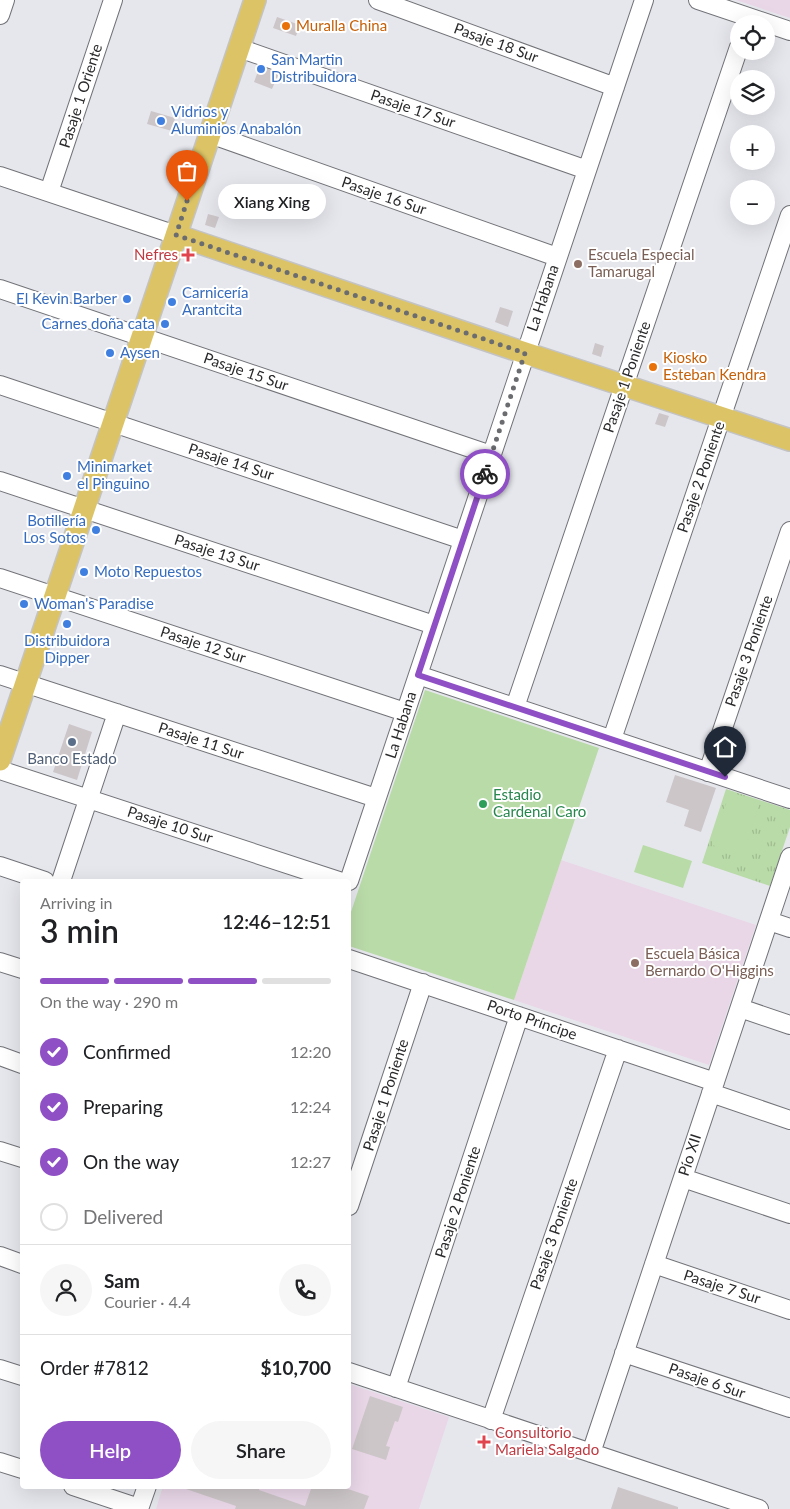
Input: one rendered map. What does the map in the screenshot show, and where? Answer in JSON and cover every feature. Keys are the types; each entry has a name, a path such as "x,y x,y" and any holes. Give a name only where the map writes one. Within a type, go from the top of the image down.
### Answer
{"main road":[{"path":"0,760 255,0"},
{"path":"176,235 790,440"}],"street":[{"path":"0,15 5,0"},
{"name":"Pasaje 1 Oriente","path":"49,192 113,0"},
{"name":"Pasaje 18 Sur","path":"378,0 615,87"},
{"name":"La Habana","path":"350,879 644,0"},
{"path":"698,0 736,15"},
{"path":"775,27 790,31"},
{"name":"Pasaje 17 Sur","path":"239,48 587,170"},
{"name":"Pasaje 1 Poniente","path":"515,707 735,60"},
{"name":"Pasaje 16 Sur","path":"210,134 557,257"},
{"path":"0,176 176,235"},
{"name":"Pasaje 2 Poniente","path":"612,739 790,215"},
{"name":"Pasaje 15 Sur","path":"0,289 491,455"},
{"name":"Pasaje 14 Sur","path":"0,386 463,540"},
{"name":"Pasaje 13 Sur","path":"0,482 434,625"},
{"name":"Pasaje 3 Poniente","path":"708,772 790,531"},
{"name":"Pasaje 12 Sur","path":"0,578 405,712"},
{"name":"Pasaje 11 Sur","path":"0,675 376,798"},
{"path":"418,675 790,799"},
{"path":"62,879 117,713"},
{"name":"Pasaje 10 Sur","path":"0,770 333,879"},
{"name":"Pío XII","path":"591,1453 790,857"},
{"path":"0,866 39,879"},
{"path":"769,921 790,928"},
{"name":"Porto Príncipe","path":"351,960 618,1049 790,1120"},
{"path":"0,962 20,968"},
{"name":"Pasaje 1 Poniente","path":"351,1200 423,984"},
{"path":"740,1008 790,1024"},
{"name":"Pasaje 2 Poniente","path":"396,1388 519,1016"},
{"name":"Pasaje 3 Poniente","path":"491,1420 618,1049"},
{"path":"0,1056 20,1063"},
{"path":"0,1151 20,1157"},
{"path":"683,1178 790,1214"},
{"path":"0,1256 20,1263"},
{"name":"Pasaje 7 Sur","path":"654,1264 790,1310"},
{"name":"Pasaje 6 Sur","path":"624,1353 790,1408"},
{"path":"0,1369 20,1375"},
{"path":"351,1373 759,1509"},
{"path":"0,1462 20,1468"},
{"path":"82,1489 139,1509 146,1489"}],"shaded area":[{"path":"736,0 790,0 790,18"},
{"name":"Escuela Básica Bernardo O'Higgins","path":"561,860 756,925 709,1065 514,1000"},
{"path":"351,1385 449,1417 419,1509 156,1509 162,1489 351,1489"}],"green space":[{"name":"Estadio Cardenal Caro","path":"425,690 599,748 514,1000 351,947 351,912"},
{"path":"726,789 790,810 790,827 770,886 702,863"},
{"path":"730,792 760,802 743,855 712,845"},
{"path":"643,845 692,861 683,888 634,872"}],"building":[{"name":"Muralla China","path":"277,17 300,25 296,36 273,28"},
{"path":"260,66 279,73 272,89 254,82"},
{"name":"Vidrios y Aluminios Anabalón","path":"151,111 175,118 172,131 147,124"},
{"path":"208,214 219,217 215,228 205,225"},
{"path":"500,307 513,311 508,327 495,322"},
{"path":"595,343 604,346 601,357 592,354"},
{"path":"659,413 669,416 665,427 655,424"},
{"path":"69,724 92,732 77,780 53,772"},
{"path":"675,775 716,788 701,832 684,826 689,810 666,802"},
{"path":"370,1396 403,1407 398,1422 395,1421 386,1446 390,1447 386,1460 352,1449"},
{"path":"618,1487 678,1507 678,1509 611,1509"},
{"path":"186,1489 259,1489 305,1506 311,1489 348,1489 369,1496 364,1509 235,1509 236,1506"}],"way so far":[{"path":"187,201 176,235 525,353 485,474"}],"place":[{"name":"Muralla China","path":"286,26"},
{"name":"San Martin Distribuidora","path":"261,69"},
{"name":"Vidrios y Aluminios Anabalón","path":"161,121"},
{"name":"Xiang Xing","path":"187,201"},
{"name":"Nefres","path":"188,255"},
{"name":"Escuela Especial Tamarugal","path":"578,264"},
{"name":"El Kevin Barber","path":"127,299"},
{"name":"Carnicería Arantcita","path":"172,302"},
{"name":"Carnes doña cata","path":"165,324"},
{"name":"Aysen","path":"110,353"},
{"name":"Kiosko Esteban Kendra","path":"653,367"},
{"name":"Minimarket el Pinguino","path":"67,476"},
{"name":"Botillería Los Sotos","path":"96,530"},
{"name":"Moto Repuestos","path":"84,572"},
{"name":"Woman's Paradise","path":"24,604"},
{"name":"Distribuidora Dipper","path":"67,624"},
{"name":"Banco Estado","path":"72,742"},
{"name":"Estadio Cardenal Caro","path":"483,804"},
{"name":"Escuela Básica Bernardo O'Higgins","path":"635,963"},
{"name":"Consultorio Mariela Salgado","path":"484,1442"}],"route":[{"path":"485,474 418,675 725,777"}]}
